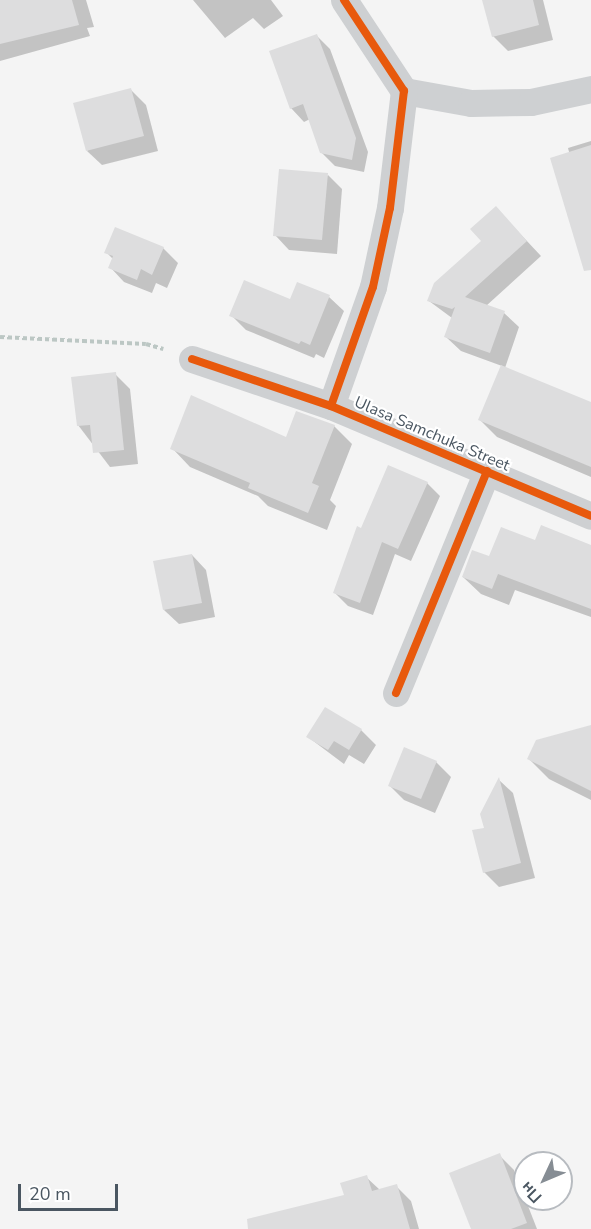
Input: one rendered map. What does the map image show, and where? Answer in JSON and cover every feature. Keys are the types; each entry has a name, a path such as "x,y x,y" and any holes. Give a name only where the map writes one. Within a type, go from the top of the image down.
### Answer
{"street":[{"path":"331,406 373,287 390,208 404,92 344,0"},
{"path":"404,92 471,103 531,102 591,89"},
{"name":"Ulasa Samchuka Street","path":"192,359 331,406 591,516"},
{"path":"396,693 487,471"}],"path":[{"path":"0,337 146,344 192,359"}],"building":[{"path":"0,0 72,0 79,25 0,44"},
{"path":"482,0 533,0 539,25 492,37"},
{"path":"317,34 356,138 352,160 320,153 303,104 290,109 269,51"},
{"path":"131,88 144,136 86,151 73,103"},
{"path":"591,145 591,270 584,271 550,158"},
{"path":"279,169 328,173 322,240 273,236"},
{"path":"496,206 527,241 465,297 505,311 490,353 444,337 455,307 452,309 427,301 434,283 481,241 470,229"},
{"path":"115,227 164,247 152,275 141,269 137,280 108,268 113,256 104,253"},
{"path":"244,280 290,299 297,282 330,295 310,345 301,341 299,344 229,316"},
{"path":"501,365 591,402 591,467 478,420"},
{"path":"116,372 124,450 93,453 90,425 77,426 71,377"},
{"path":"191,395 286,437 296,411 335,425 312,483 319,486 308,513 248,488 250,483 170,449"},
{"path":"388,465 428,482 398,549 382,542 360,603 333,593 357,526 361,528"},
{"path":"541,525 591,545 591,609 498,574 492,589 462,577 472,550 489,556 501,527 535,540"},
{"path":"192,554 202,603 163,610 153,561"},
{"path":"325,707 362,729 349,750 334,741 328,750 306,737"},
{"path":"591,725 591,791 527,759 536,740"},
{"path":"404,747 437,761 421,799 388,786"},
{"path":"499,777 521,863 483,873 472,830 484,828 480,814"},
{"path":"500,1153 513,1187 513,1211 522,1211 527,1223 511,1229 471,1229 449,1173"},
{"path":"367,1175 372,1191 397,1184 410,1229 248,1229 247,1219 344,1195 340,1183"}],"cycle path":[{"path":"331,406 373,287 390,208 404,91 344,0"},
{"path":"192,359 331,406 591,516"},
{"path":"396,693 487,471"}]}
